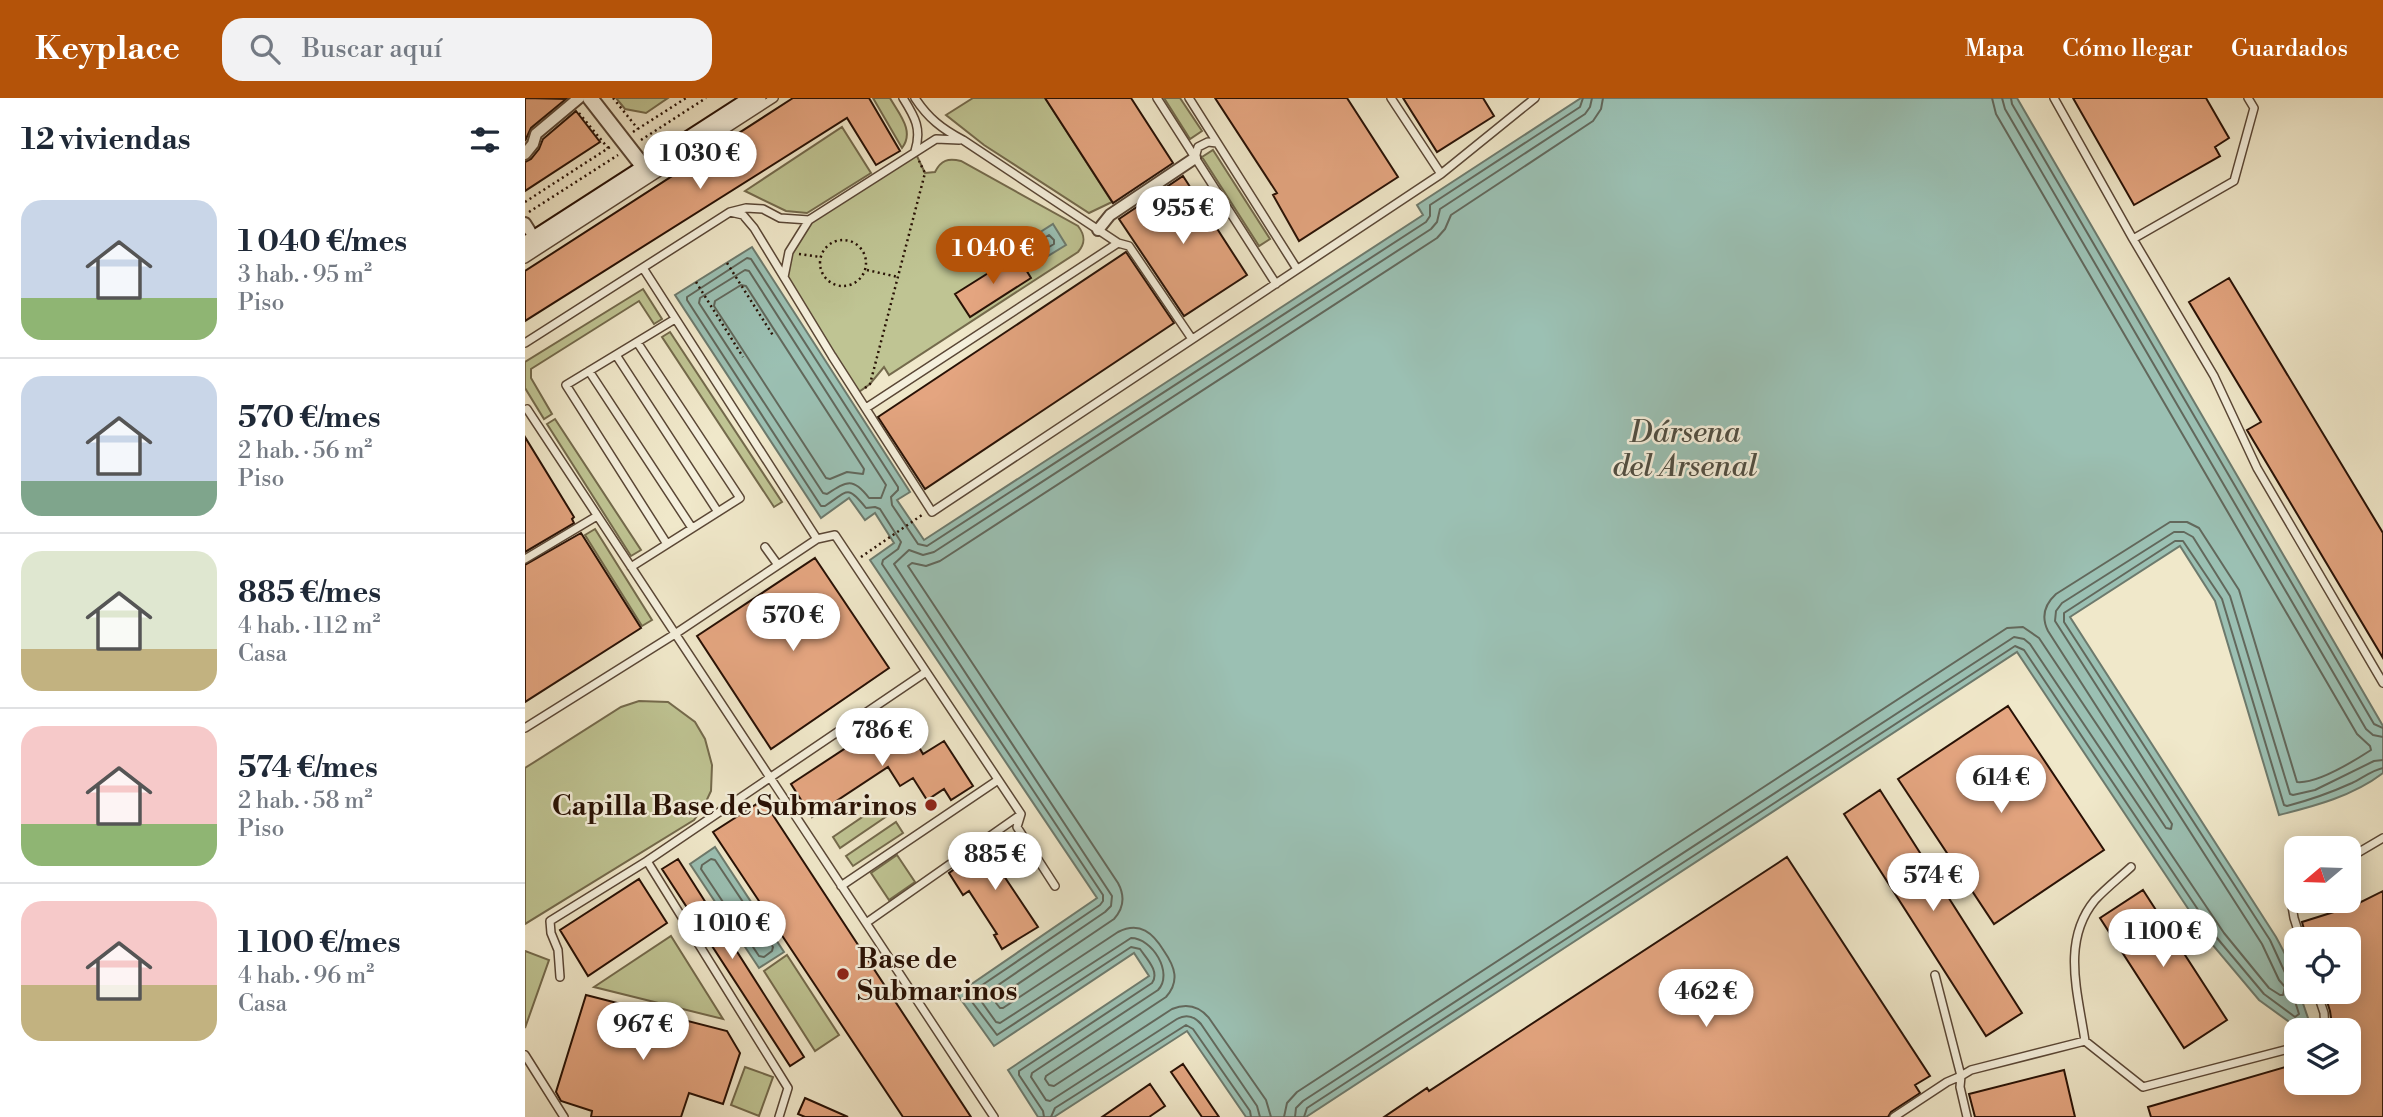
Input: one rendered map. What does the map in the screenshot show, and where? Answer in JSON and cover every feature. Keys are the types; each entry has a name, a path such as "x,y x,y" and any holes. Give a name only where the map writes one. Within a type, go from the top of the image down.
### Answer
{"main road":[{"path":"526,230 630,150 735,98"},
{"path":"526,230 756,98"}],"street":[{"path":"590,98 630,150"},
{"path":"525,154 533,144 536,134 575,101"},
{"path":"525,127 536,134"},
{"path":"1098,230 1110,215 1195,158"}],"lane":[{"path":"525,259 774,98"},
{"path":"903,98 916,119 919,130 914,152"},
{"path":"915,98 934,122 1118,243 1129,246 1192,339"},
{"path":"1157,98 1276,284"},
{"path":"1189,98 1297,269"},
{"path":"1391,98 1441,174"},
{"path":"730,212 743,215 754,228 932,512 1441,174 1535,98"},
{"path":"2054,98 2214,376 2257,468 2383,682"},
{"path":"2133,239 2234,181 2254,108 2248,98"},
{"path":"784,277 789,252 809,220 936,139 963,140"},
{"path":"1195,158 1198,147 1208,142 1217,143"},
{"path":"525,343 730,212 746,208 763,209 780,218 809,220"},
{"path":"866,408 1118,243"},
{"path":"643,268 817,539"},
{"path":"667,544 566,385 675,318"},
{"path":"631,567 740,498 637,342"},
{"path":"616,355 719,512"},
{"path":"589,371 692,528"},
{"path":"526,407 994,1117"},
{"path":"525,559 597,516"},
{"path":"525,728 675,634 817,539 835,535 1021,814"},
{"path":"765,547 778,565"},
{"path":"560,977 558,950 551,933 550,921 646,861 926,672"},
{"path":"841,886 998,780"},
{"path":"1021,814 1017,827 1055,886"},
{"path":"866,923 1021,814"},
{"path":"2361,851 2383,838"},
{"path":"646,861 788,1088 779,1117"},
{"path":"2131,867 2095,901 2081,922 2073,953 2085,1041 2143,1087 2284,1050"},
{"path":"1935,975 1961,1076 1960,1087 1967,1117"},
{"path":"1894,1117 1947,1082 1971,1070 2085,1041"},
{"path":"525,1055 563,1117"}],"path":[{"path":"613,98 638,129"},
{"path":"630,150 638,129 686,98"},
{"path":"526,230 630,150 706,98"},
{"path":"575,101 608,148"},
{"path":"525,202 608,148 630,150"},
{"path":"870,384 925,173"},
{"path":"849,240 861,248 867,262 866,269 857,282 842,286 827,280 820,266 821,258 824,251 835,241 849,240"},
{"path":"789,252 821,258"},
{"path":"726,263 774,337"},
{"path":"866,269 898,277"},
{"path":"696,282 743,357"},
{"path":"854,562 920,516"}],"green space":[{"path":"616,98 668,98 646,113 625,109"},
{"path":"873,98 890,98 901,116 907,135 902,148"},
{"path":"973,98 1045,98 1112,202 1089,213 984,145 946,115"},
{"path":"1164,98 1180,98 1202,131 1190,139"},
{"path":"842,127 871,173 807,213 786,211 745,191"},
{"path":"1213,150 1270,239 1259,246 1202,157"},
{"path":"915,152 925,173 935,172 945,161 961,161 1078,226 1083,242 1078,252 889,375 884,367 870,384 856,394 784,277 789,252 809,220"},
{"path":"643,289 662,319 654,324 639,301 531,369 531,378 552,414 544,419 525,388 525,362"},
{"path":"670,332 782,502 774,507 662,337"},
{"path":"555,419 641,550 631,556 547,424"},
{"path":"595,529 652,620 642,626 585,535"},
{"path":"639,701 668,702 695,722 705,739 712,765 711,791 703,808 694,820 525,924 525,768 621,707"},
{"path":"883,803 890,814 840,848 833,837"},
{"path":"896,822 903,833 853,866 846,856"},
{"path":"897,855 915,882 889,900 871,873"},
{"path":"671,936 723,1019 594,987"},
{"path":"525,951 549,960 525,1028"},
{"path":"787,955 839,1035 815,1051 764,971"},
{"path":"745,1067 773,1077 759,1116 731,1105"}],"water":[{"name":"Dársena del Arsenal","path":"1581,98 2017,98 2383,726 2383,773 2346,794 2279,815 2215,601 2180,546 2070,617 2276,937 2284,953 2284,1004 2303,1004 2308,1018 2284,1018 2259,1000 2211,943 2017,652 1306,1117 1246,1117 1187,1031 1054,1117 1038,1117 1008,1070 1149,976 1134,953 994,1046 957,994 1097,898 870,560 894,543 875,513 865,520 849,498 821,518 675,295 752,247 910,492 897,500 924,540 1423,215 1417,205"},
{"path":"1053,224 1066,245 1030,267 1017,247"},
{"path":"715,847 784,952 759,968 690,864"}],"building":[{"path":"525,98 566,99 531,128 525,141"},
{"path":"793,98 869,98 900,151 876,165 847,118 525,321 525,271"},
{"path":"1045,98 1131,98 1173,163 1113,203"},
{"path":"1215,98 1347,98 1398,177 1299,241 1273,195 1277,193"},
{"path":"1403,98 1483,98 1494,116 1437,152"},
{"path":"2073,98 2206,98 2229,138 2215,147 2220,156 2134,205"},
{"path":"576,111 600,142 525,191 525,162 539,149 543,139"},
{"path":"1183,176 1247,275 1184,316 1119,219"},
{"path":"1126,252 1174,323 925,489 878,417"},
{"path":"1017,255 1031,278 970,317 955,294"},
{"path":"2229,278 2383,533 2383,658 2247,430 2261,422 2189,302"},
{"path":"525,437 574,517 574,523 525,552"},
{"path":"581,533 641,628 525,702 525,565"},
{"path":"815,558 889,668 771,749 697,636"},
{"path":"2008,706 2104,850 1994,924 1898,779"},
{"path":"899,713 923,754 944,741 973,786 951,800 944,789 927,800 913,778 900,786 888,767 812,817 791,784"},
{"path":"1880,790 2022,1013 1986,1036 1844,814"},
{"name":"Base de Submarinos","path":"763,800 971,1117 903,1117 713,832"},
{"path":"1002,835 1017,859 1000,870 1038,927 1002,949 994,935 997,934 969,891 963,895 949,873"},
{"path":"1787,857 1930,1076 1915,1085 1920,1093 1891,1112 1888,1117 1384,1117 1427,1088 1429,1091"},
{"path":"678,859 804,1057 790,1066 662,869"},
{"path":"639,879 667,923 588,976 560,930"},
{"path":"2143,890 2227,1020 2184,1048 2100,918"},
{"path":"2383,891 2383,1117 2151,1117 2148,1107 2284,1067 2284,1095 2361,1095 2361,1018 2331,1018 2328,1004 2361,1004 2361,927 2303,927 2302,922 2328,914 2361,914 2361,902"},
{"path":"586,995 727,1031 740,1053 723,1104 689,1093 681,1117 591,1117 592,1111 561,1101 556,1092"},
{"path":"1183,1064 1219,1117 1202,1117 1171,1072"},
{"path":"2064,1070 2075,1117 1975,1117 1969,1094"},
{"path":"1150,1084 1165,1106 1149,1117 1102,1117"},
{"path":"805,1098 848,1117 805,1117 798,1114"}],"place":[{"name":"Capilla Base de Submarinos","path":"931,805"},
{"name":"Base de Submarinos","path":"843,974"}]}
